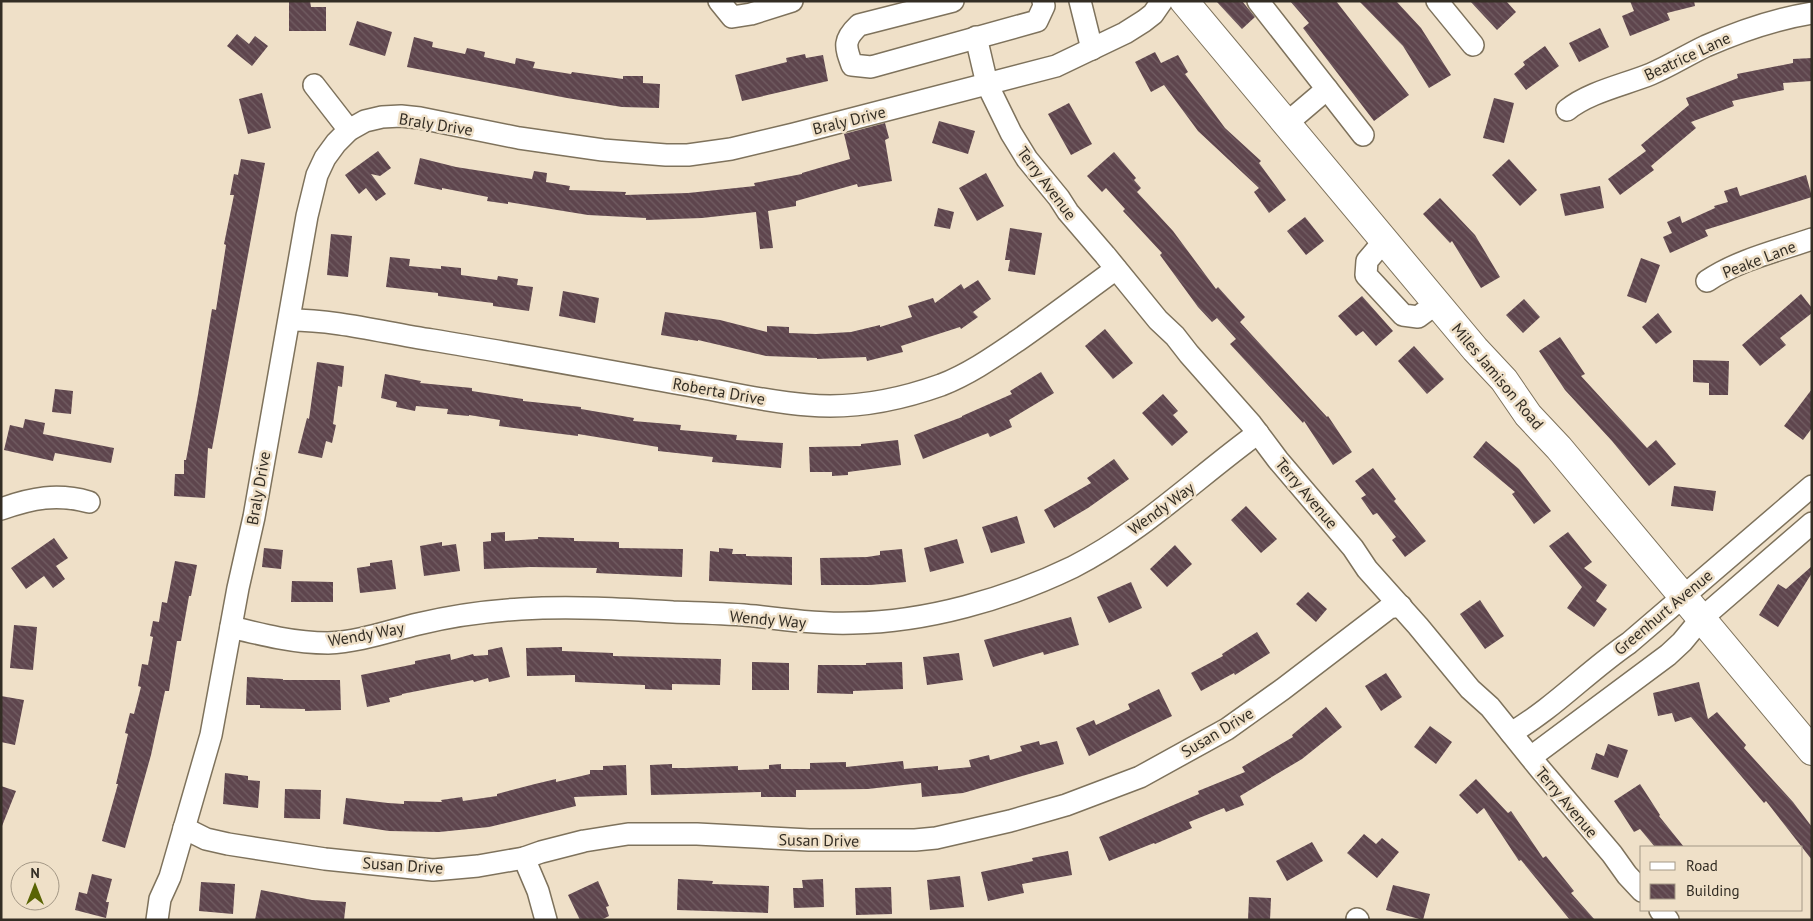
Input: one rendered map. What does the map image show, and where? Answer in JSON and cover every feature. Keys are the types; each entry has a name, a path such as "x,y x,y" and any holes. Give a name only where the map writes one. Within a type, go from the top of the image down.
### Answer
{"main road":[{"name":"Miles Jamison Road","path":"1193,5 1384,241 1475,349 1504,380 1528,415 1565,456 1812,751"}],"street":[{"path":"719,1 732,17 751,14 792,1"},
{"path":"953,1 859,25 850,33 846,48 852,65 872,67 1037,21 1044,6 1043,1"},
{"path":"1080,1 1092,49"},
{"name":"Braly Drive","path":"157,920 160,900 170,877 211,735 254,517 290,320 298,261 317,175 325,158 349,130 365,121 382,117 401,116 459,125 519,138 603,150 666,156 731,149 1056,66 1144,21 1153,14 1162,1"},
{"path":"1258,1 1363,135"},
{"path":"1437,1 1473,45"},
{"name":"Beatrice Lane","path":"1567,110 1588,97 1658,71 1736,33 1767,23 1812,13"},
{"name":"Terry Avenue","path":"976,37 987,84 1011,133 1027,159 1068,212 1158,320 1176,336 1189,354 1353,548 1367,569 1401,606 1470,689 1490,707 1640,889"},
{"path":"314,85 349,130"},
{"path":"1287,123 1326,89"},
{"name":"Peake Lane","path":"1707,281 1748,260 1812,239"},
{"path":"1384,241 1367,261 1366,275 1403,315 1418,317 1437,303"},
{"name":"Roberta Drive","path":"290,320 314,320 373,329 768,400 809,406 851,406 890,400 926,390 977,368 1044,322 1116,268"},
{"name":"Wendy Way","path":"231,627 276,638 329,643 366,638 421,623 459,616 517,609 616,609 755,616 815,623 854,623 912,617 968,606 1004,595 1040,582 1075,566 1162,510 1172,499 1196,483 1223,458 1258,434"},
{"name":"Greenhurt Avenue","path":"1511,733 1545,711 1649,626 1812,486"},
{"path":"1,508 45,497 76,498 89,502"},
{"name":"Greenhurt Avenue","path":"1530,757 1668,654 1682,642 1701,619 1812,523"},
{"name":"Susan Drive","path":"184,828 206,839 228,844 390,867 433,870 455,869 524,858 584,842 628,834 697,834 809,840 915,840 936,838 1019,819 1066,805 1140,777 1227,729 1389,608 1401,606"},
{"path":"524,858 538,891 546,920"}],"building":[{"path":"289,1 310,1 311,7 326,7 326,31 289,31"},
{"path":"1216,1 1242,1 1255,17 1242,29"},
{"path":"1290,1 1336,1 1409,95 1374,121 1303,28 1309,23"},
{"path":"1359,1 1396,1 1421,28 1451,75 1429,88 1403,46"},
{"path":"1470,1 1506,1 1516,12 1497,30"},
{"path":"1630,1 1694,1 1695,6 1667,13 1670,20 1630,36 1622,16 1634,11"},
{"path":"357,21 392,32 385,56 349,45"},
{"path":"1600,28 1609,47 1579,62 1569,43"},
{"path":"237,34 249,44 255,36 268,46 252,66 227,46"},
{"path":"414,37 433,42 432,47 465,54 467,48 485,52 484,57 515,64 516,58 535,62 533,68 623,79 623,76 643,76 643,83 660,84 659,108 622,107 407,67"},
{"path":"1545,46 1559,66 1526,90 1514,74 1525,65 1523,62"},
{"path":"1155,52 1161,63 1178,55 1188,72 1185,74 1225,128 1261,161 1259,163 1286,200 1269,213 1254,192 1259,188 1198,131 1164,85 1151,92 1135,62"},
{"path":"805,54 806,58 823,55 828,81 742,101 735,75 787,62 786,58"},
{"path":"1812,58 1812,81 1783,83 1784,90 1732,101 1734,106 1691,122 1696,128 1651,166 1654,170 1620,195 1608,179 1646,151 1641,145 1689,105 1686,98 1738,78 1737,74 1793,63 1793,59"},
{"path":"262,93 271,128 248,134 239,99"},
{"path":"1494,98 1514,103 1504,143 1483,138"},
{"path":"1069,103 1092,144 1071,155 1048,114"},
{"path":"939,121 975,131 968,154 932,143"},
{"path":"885,123 889,138 885,140 892,181 858,187 857,184 796,201 796,206 768,211 773,248 760,249 756,212 702,218 646,220 646,218 588,215 508,202 508,204 487,201 488,197 414,184 420,158 456,167 532,179 534,171 547,173 546,182 570,186 569,190 626,192 625,195 688,193 755,186 754,183 802,174 850,159 844,134"},
{"path":"378,151 391,168 380,176 371,174 386,194 376,201 366,188 359,194 345,175"},
{"path":"1114,152 1136,178 1134,180 1141,188 1137,192 1173,231 1216,289 1218,287 1245,317 1240,322 1328,416 1352,452 1333,465 1304,421 1303,423 1230,344 1236,339 1217,318 1212,322 1198,307 1160,255 1162,253 1123,211 1125,209 1106,188 1102,192 1087,176"},
{"path":"241,159 265,163 212,449 208,448 205,498 174,496 175,474 184,474 184,460 186,460 212,309 216,310 226,245 224,244 234,195 230,195 234,174 238,175"},
{"path":"1509,159 1537,190 1520,206 1492,175"},
{"path":"986,173 1004,206 977,221 959,188"},
{"path":"1806,175 1812,197 1705,230 1708,236 1670,253 1663,237 1672,233 1667,222 1680,216 1682,223 1715,208 1714,206 1728,202 1724,191 1737,187 1740,196"},
{"path":"1600,186 1604,208 1565,216 1560,194"},
{"path":"1440,198 1475,235 1500,277 1481,288 1452,241 1450,243 1423,214"},
{"path":"938,208 954,212 950,229 934,226"},
{"path":"1305,217 1324,241 1306,255 1287,231"},
{"path":"1010,228 1042,233 1035,275 1008,271 1010,260 1005,260"},
{"path":"331,234 352,236 348,277 327,275"},
{"path":"390,257 410,259 409,266 441,269 441,266 461,268 461,275 497,280 498,276 518,279 517,285 533,287 529,311 493,306 493,303 438,296 438,293 386,287"},
{"path":"1641,258 1660,265 1646,303 1627,296"},
{"path":"978,280 991,299 973,312 978,317 961,329 960,327 901,346 903,352 867,361 866,357 817,359 766,356 698,340 661,335 665,312 720,320 767,332 767,326 789,327 789,333 816,334 851,332 880,325 880,327 912,317 908,306 933,298 935,303 961,284 964,289"},
{"path":"563,291 599,298 595,323 559,316"},
{"path":"1801,294 1812,308 1812,313 1780,338 1786,345 1760,366 1742,345"},
{"path":"1362,296 1393,331 1376,346 1363,331 1356,336 1338,316"},
{"path":"1524,299 1540,317 1523,333 1506,315"},
{"path":"1658,313 1672,332 1656,344 1642,327"},
{"path":"1105,329 1133,363 1113,379 1085,346"},
{"path":"1560,337 1585,374 1581,376 1647,448 1656,440 1676,464 1649,486 1612,441 1565,390 1539,351"},
{"path":"1414,346 1444,379 1427,394 1398,361"},
{"path":"1693,360 1729,361 1728,395 1709,395 1709,383 1693,382"},
{"path":"317,362 344,366 342,387 338,386 333,424 336,425 332,443 326,441 322,458 298,453 307,418 309,419"},
{"path":"1041,372 1054,393 1009,420 1012,427 990,437 988,433 923,459 914,435 962,417 1012,394 1010,391"},
{"path":"385,374 421,381 420,383 472,388 472,391 523,399 523,401 581,407 581,409 634,418 633,421 681,425 680,430 737,435 736,440 783,443 781,468 712,462 713,457 658,451 658,447 578,434 578,436 499,426 500,420 447,414 448,409 416,406 415,411 396,407 397,402 381,398"},
{"path":"55,389 73,391 71,414 52,412"},
{"path":"1812,389 1812,428 1803,440 1784,426"},
{"path":"1163,394 1178,411 1173,415 1188,432 1172,446 1142,413"},
{"path":"25,419 45,423 43,434 114,448 111,463 55,453 53,461 4,450 10,425 23,428"},
{"path":"898,440 901,465 848,472 848,475 832,476 832,472 810,472 809,447 861,446 861,444"},
{"path":"1486,441 1519,469 1551,511 1534,524 1512,494 1515,492 1473,457"},
{"path":"1114,459 1129,479 1088,508 1054,528 1044,510 1091,483 1087,478"},
{"path":"1373,468 1396,499 1394,501 1426,541 1405,557 1392,540 1396,537 1377,513 1373,515 1361,498 1366,495 1355,481"},
{"path":"1674,486 1716,491 1713,511 1671,506"},
{"path":"1246,506 1277,539 1261,553 1231,520"},
{"path":"1017,516 1025,543 991,553 982,527"},
{"path":"505,532 505,541 538,539 538,537 574,538 574,541 619,542 619,548 683,549 682,577 596,573 597,568 530,567 484,569 483,542 491,541 491,533"},
{"path":"1568,532 1592,562 1584,568 1607,585 1596,601 1607,609 1594,627 1567,608 1582,587 1549,546"},
{"path":"54,538 68,558 56,566 65,579 53,588 44,576 26,589 11,568"},
{"path":"957,539 964,563 930,572 924,548"},
{"path":"442,542 442,546 456,544 460,571 424,576 420,546"},
{"path":"1175,545 1192,564 1167,587 1150,569"},
{"path":"264,548 283,550 281,569 262,567"},
{"path":"719,548 733,549 732,554 746,554 746,556 792,557 792,585 709,581 710,551 719,552"},
{"path":"902,549 906,582 870,585 821,585 820,558 867,557 880,555 880,551"},
{"path":"392,560 396,589 360,593 357,568 370,566 370,563"},
{"path":"175,561 197,565 181,641 177,641 169,691 165,691 151,755 125,848 102,841 118,784 116,784 128,734 125,733 130,713 134,714 141,687 138,686 142,664 148,665 153,637 150,636 153,621 159,622 162,602 167,603"},
{"path":"1812,566 1812,573 1778,627 1759,615 1778,584 1786,589"},
{"path":"292,581 333,582 333,602 291,602"},
{"path":"1131,582 1142,608 1109,623 1097,597"},
{"path":"1308,592 1327,609 1316,622 1296,604"},
{"path":"1480,600 1504,636 1485,649 1460,614"},
{"path":"1071,617 1079,645 1044,655 1043,652 993,667 984,640"},
{"path":"14,625 37,627 33,670 10,668"},
{"path":"1257,632 1270,653 1235,675 1234,673 1201,691 1191,673 1223,656 1222,654"},
{"path":"502,647 510,677 489,682 488,678 474,682 473,680 402,694 389,698 390,702 367,707 361,675 415,664 415,661 450,654 451,660 473,654 474,656 488,655 488,650"},
{"path":"562,647 562,651 613,653 613,656 721,659 720,685 672,684 672,690 645,689 645,685 575,682 575,675 527,676 526,648"},
{"path":"959,653 963,680 927,685 923,657"},
{"path":"752,662 789,663 789,690 752,690"},
{"path":"902,662 903,689 853,691 853,694 817,693 818,665 866,665 866,663"},
{"path":"1386,673 1402,697 1381,711 1365,686"},
{"path":"247,677 283,680 340,680 341,710 305,711 305,709 260,708 260,705 246,705"},
{"path":"1699,682 1708,719 1717,712 1746,745 1744,748 1793,802 1812,827 1812,860 1803,846 1766,801 1764,803 1691,717 1675,722 1672,713 1658,716 1653,693"},
{"path":"1159,689 1172,716 1089,756 1076,728 1094,720 1096,725 1130,709 1128,704"},
{"path":"1,696 24,700 15,745 1,742"},
{"path":"1326,707 1342,727 1302,759 1240,796 1244,805 1226,812 1224,808 1189,822 1192,828 1109,861 1099,837 1199,794 1198,791 1245,772 1242,767 1293,737 1292,735"},
{"path":"1430,726 1452,742 1436,764 1414,747"},
{"path":"1039,741 1040,745 1057,741 1064,764 963,793 922,797 921,783 868,789 796,790 796,797 761,797 761,792 651,795 650,765 672,764 672,768 738,766 738,770 769,769 769,765 781,764 781,769 810,769 810,763 846,762 846,767 903,761 904,769 938,766 938,770 971,767 969,760 989,755 990,760 1022,751 1020,746"},
{"path":"1608,744 1628,750 1618,778 1591,769 1596,753 1604,756"},
{"path":"626,765 627,795 574,797 576,806 489,827 439,832 389,831 343,824 346,798 404,804 404,801 442,802 441,800 462,797 463,801 497,796 497,794 556,779 556,782 590,774 590,770 603,770 603,766"},
{"path":"225,773 248,776 248,780 260,781 258,808 223,804"},
{"path":"1476,779 1508,813 1511,811 1543,858 1546,856 1574,891 1571,893 1595,920 1570,920 1521,860 1519,861 1484,808 1477,814 1459,795"},
{"path":"1640,784 1659,816 1683,846 1654,846 1640,829 1634,832 1614,801"},
{"path":"1,786 16,791 2,826 1,826"},
{"path":"285,789 321,790 320,819 284,818"},
{"path":"1364,834 1376,844 1382,838 1399,852 1377,878 1347,853"},
{"path":"1312,842 1323,861 1287,881 1276,861"},
{"path":"1068,851 1072,875 1022,884 1024,893 988,901 981,872 1033,861 1032,858"},
{"path":"92,874 112,879 106,902 109,902 106,918 75,910 79,892 87,894"},
{"path":"960,876 964,907 930,910 927,880"},
{"path":"678,879 713,881 712,884 769,886 768,913 677,910"},
{"path":"823,879 824,907 794,908 793,888 803,888 802,880"},
{"path":"598,881 609,906 606,907 609,916 601,920 580,920 568,895"},
{"path":"201,882 235,884 233,914 199,911"},
{"path":"1393,885 1430,894 1423,920 1386,910"},
{"path":"891,887 892,914 856,915 855,888"},
{"path":"261,890 312,900 346,902 344,920 255,920"},
{"path":"1249,897 1271,898 1270,920 1248,920"}]}
